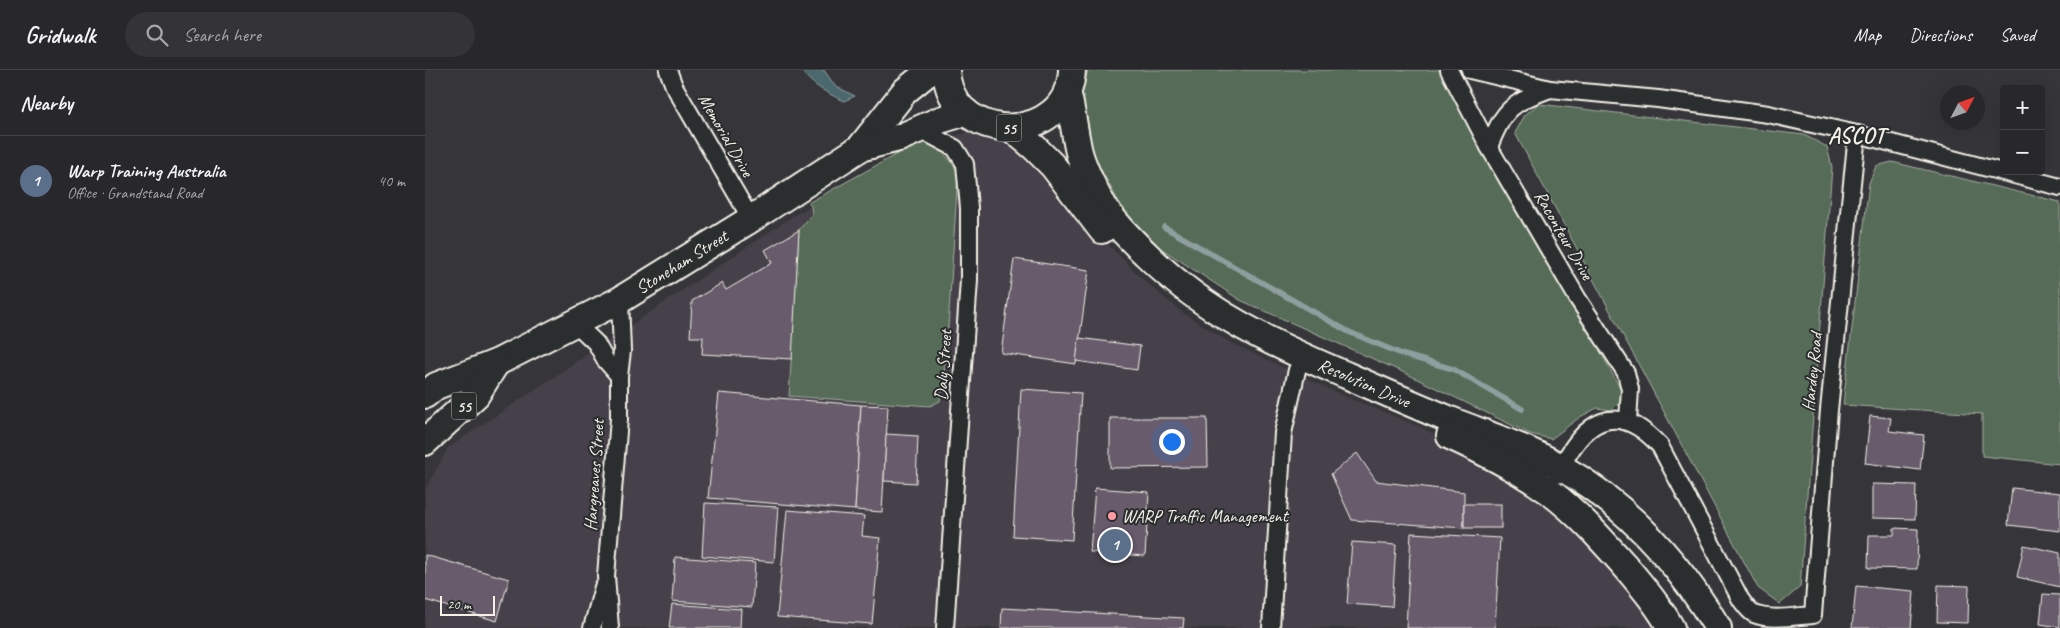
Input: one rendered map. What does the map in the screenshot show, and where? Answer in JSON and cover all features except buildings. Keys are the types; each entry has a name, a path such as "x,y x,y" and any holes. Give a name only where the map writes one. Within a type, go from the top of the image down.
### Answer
{"main road":[{"name":"Stoneham Street","path":"425,395 436,386 496,363 619,300 751,219 860,148 905,91 931,70"},
{"name":"55","path":"946,70 954,96 966,112 979,121 995,127 1029,126 1045,117 1059,105 1069,81"},
{"name":"Resolution Drive","path":"1069,81 1078,149 1097,195 1133,241 1156,264 1217,312 1300,363 1461,441 1521,473 1550,492 1607,546 1644,588 1671,628"},
{"name":"Stoneham Street","path":"860,148 899,138 966,112"},
{"name":"Resolution Drive","path":"1011,128 1053,166 1107,236 1150,280 1186,308 1229,336 1419,407 1527,450 1561,467 1602,495 1661,549 1684,577 1718,628"},
{"name":"Stoneham Street","path":"425,442 475,395 496,363"}],"street":[{"name":"Memorial Drive","path":"669,70 674,86 751,219"},
{"name":"Raconteur Drive","path":"1449,70 1489,147 1578,299 1626,373 1630,389 1628,421"},
{"path":"1470,70 1550,89 1658,99 1768,114 1857,134 2060,187"},
{"path":"1489,147 1497,125 1509,109 1526,98 1550,89"},
{"name":"Daly Street","path":"919,129 955,148 965,164 969,208 969,280 945,628"},
{"name":"Hardey Road","path":"1628,421 1646,431 1660,446 1747,609 1755,614 1765,616 1813,615 1829,410 1857,134"},
{"name":"Hargreaves Street","path":"610,628 606,576 619,419 619,376 622,351 619,300"},
{"path":"575,323 596,343 606,360 619,376"},
{"path":"1271,628 1283,433 1300,363"},
{"path":"1550,492 1561,467 1576,441 1599,422 1611,420 1628,421"},
{"name":"Hargreaves Street","path":"592,628 606,576"}],"shaded area":[{"path":"973,132 1010,137 1087,223 1141,278 1183,313 1229,342 1346,397 1418,426 1520,477 1630,584 1657,628 425,628 425,490 448,448 793,216 929,141"}],"green space":[{"path":"1088,70 1449,70 1620,388 1623,399 1612,410 1597,408 1580,417 1551,439 1530,434 1407,374 1240,300 1162,249 1125,213 1091,152 1081,94"},
{"path":"1539,104 1804,135 1827,147 1832,167 1800,587 1780,604 1758,588 1515,133 1525,115"},
{"path":"927,143 937,149 953,164 958,174 946,358 940,401 930,406 789,396 799,230 812,214 811,206 808,203 915,144"},
{"path":"1892,162 2060,202 2060,464 1982,456 1982,414 1843,405 1869,183 1876,166"}],"water":[{"path":"801,70 824,70 835,86 855,96 844,101 815,85"}],"waterway":[{"path":"1164,227 1349,332 1404,355 1453,369 1522,409"}],"place":[{"name":"WARP Traffic Management","path":"1112,516"},
{"name":"Warp Training Australia","path":"1115,545"}],"district":[{"name":"ASCOT","path":"1857,135"}]}
